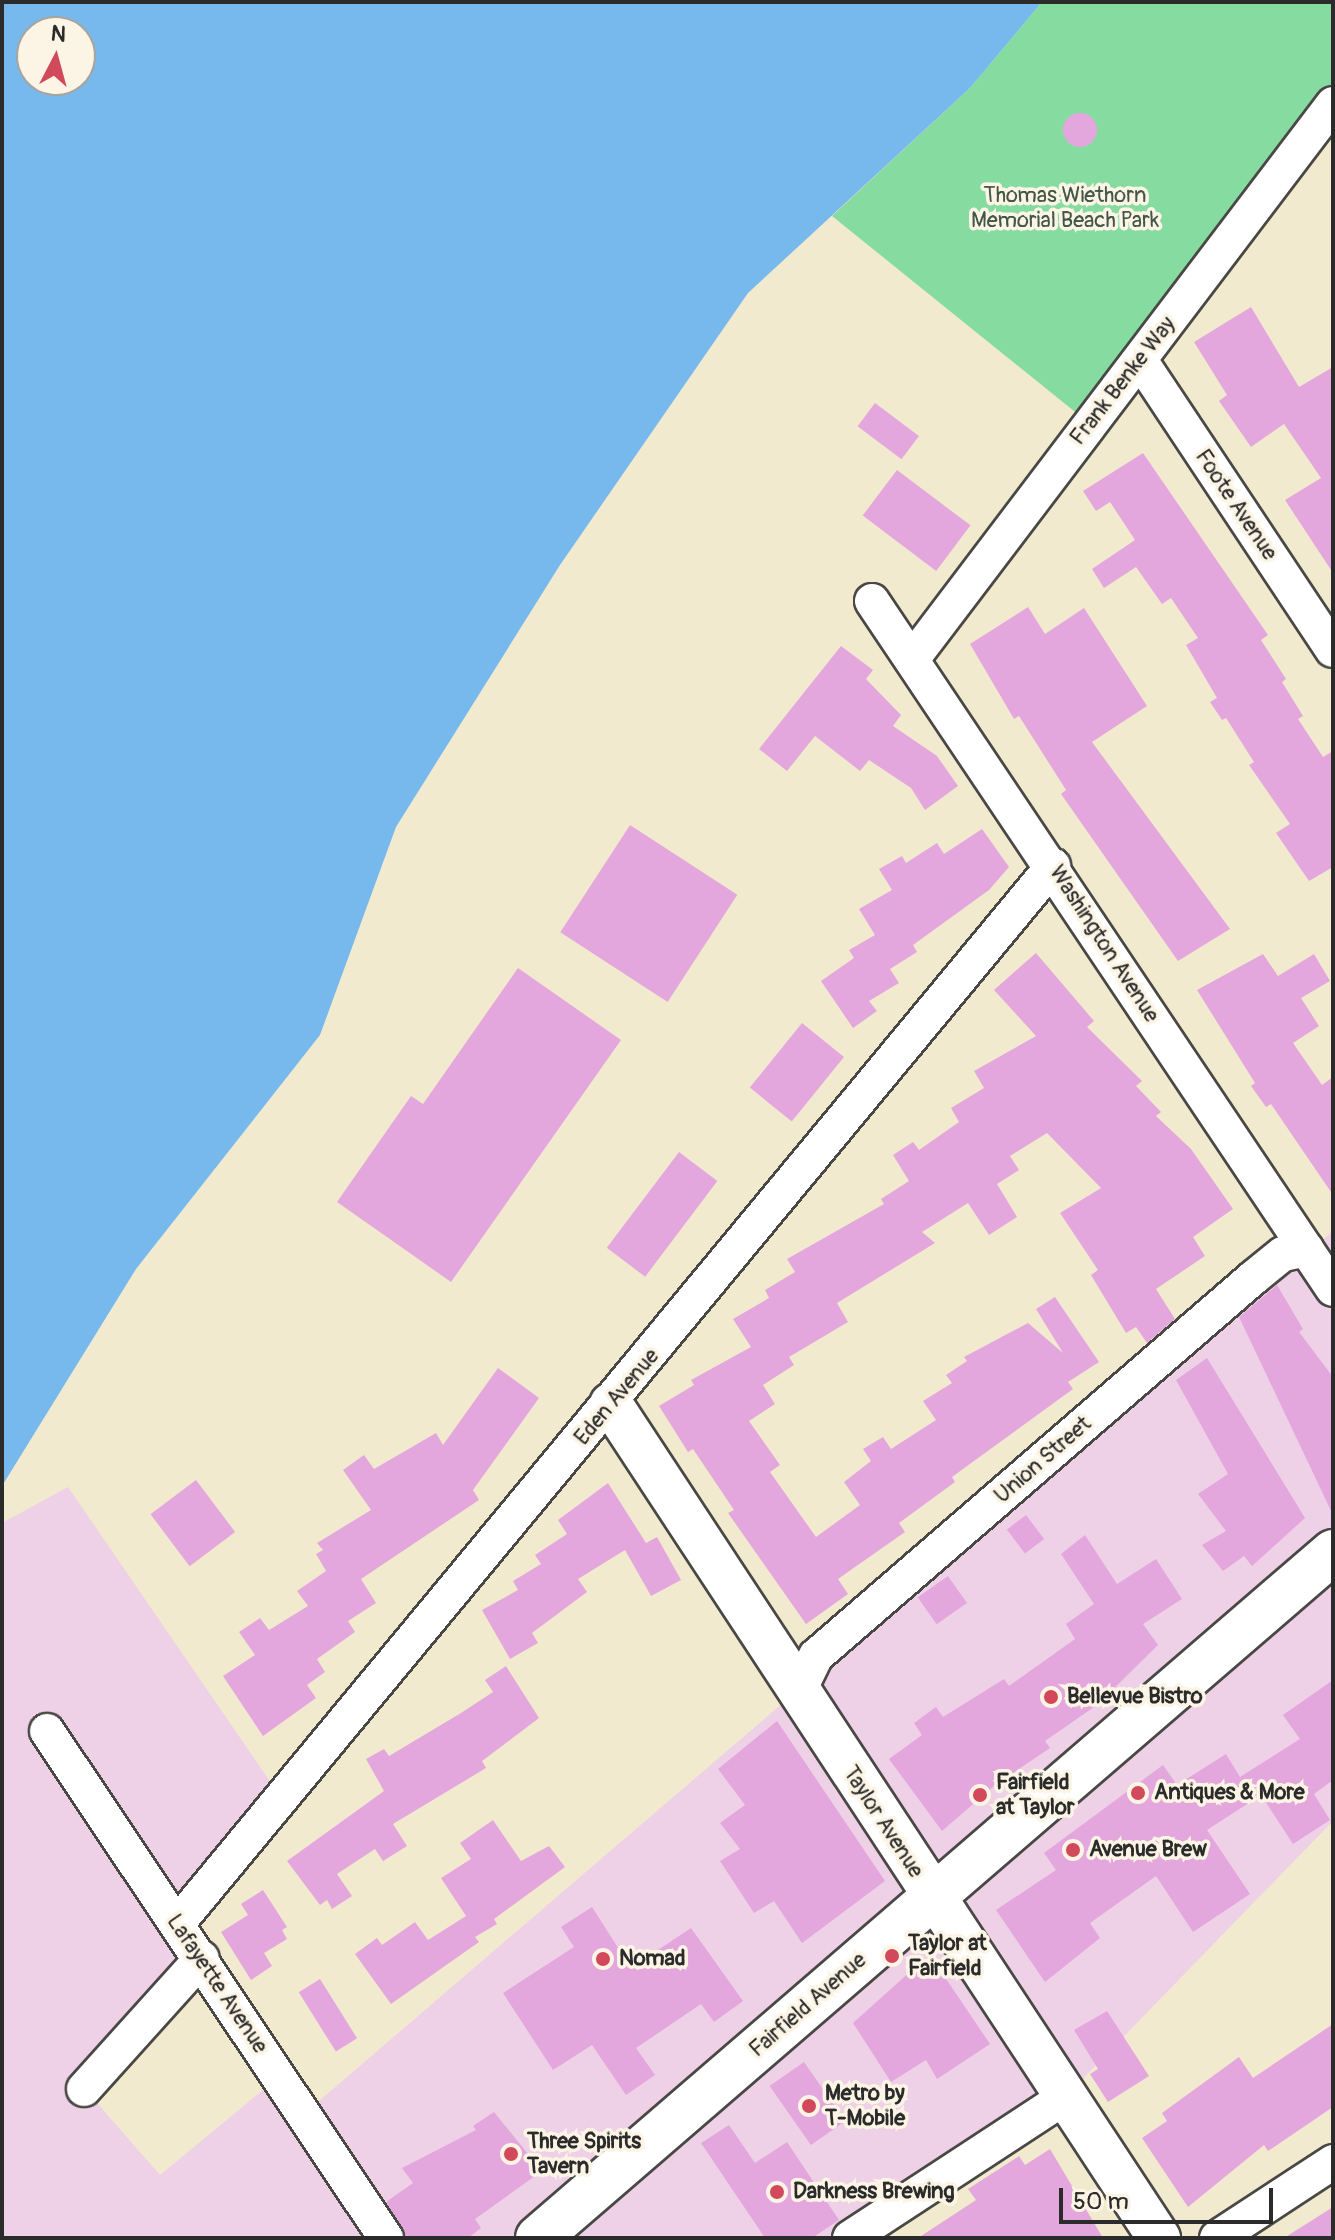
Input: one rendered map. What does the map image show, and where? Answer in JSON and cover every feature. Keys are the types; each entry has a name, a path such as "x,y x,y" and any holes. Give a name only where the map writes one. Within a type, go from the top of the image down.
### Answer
{"main road":[{"name":"Fairfield Avenue","path":"538,2238 1333,1552"}],"street":[{"name":"Frank Benke Way","path":"913,658 1333,104"},
{"name":"Foote Avenue","path":"1140,360 1333,650"},
{"name":"Washington Avenue","path":"872,601 1053,866 1333,1289"},
{"name":"Eden Avenue","path":"177,1924 611,1404 1053,866"},
{"name":"Union Street","path":"798,1693 816,1656 1253,1278 1283,1254 1306,1249"},
{"name":"Taylor Avenue","path":"611,1404 1064,2098 1159,2238"},
{"name":"Lafayette Avenue","path":"47,1731 202,1958 386,2238"},
{"path":"84,2089 202,1958"},
{"path":"850,2238 1064,2098"},
{"path":"1217,2238 1333,2162"}],"shaded area":[{"path":"1333,1231 1333,1821 1064,2098 850,2238 2,2238 2,1523 68,1487 282,1799 177,1924 202,1958 84,2088 160,2175 280,2076 305,2113"}],"green space":[{"name":"Thomas Wiethorn Memorial Beach Park","path":"1042,2 1333,2 1333,104 1090,424 832,216 970,88"}],"water":[{"path":"2,2 1042,2 970,88 748,293 560,565 396,827 320,1035 136,1269 2,1486"}],"building":[{"path":"1080,113 1092,118 1097,130 1092,142 1080,147 1068,142 1063,130 1068,118"},
{"path":"1251,307 1299,387 1333,367 1333,573 1285,500 1321,478 1284,424 1251,447 1219,401 1227,395 1194,342"},
{"path":"875,403 919,436 901,459 858,426"},
{"path":"1143,453 1268,635 1261,640 1286,679 1282,682 1303,716 1298,719 1323,757 1333,751 1333,867 1309,881 1276,833 1290,824 1249,765 1254,762 1226,718 1222,720 1210,702 1217,698 1186,645 1198,638 1171,598 1162,604 1136,567 1104,588 1092,569 1135,540 1110,502 1096,511 1083,491"},
{"path":"897,470 970,525 936,571 863,516"},
{"path":"1028,607 1045,634 1084,608 1147,706 1092,742 1230,929 1178,961 1061,794 1066,790 1019,716 1014,719 970,644"},
{"path":"841,646 873,670 866,679 901,715 893,726 937,756 958,786 925,810 911,788 869,760 860,771 815,736 787,771 759,749"},
{"path":"630,825 737,895 668,1002 560,932"},
{"path":"982,829 1009,867 989,890 913,945 917,952 890,969 899,983 869,1001 877,1011 853,1028 821,981 854,958 849,950 875,935 859,909 892,890 879,869 902,856 906,863 937,843 944,854"},
{"path":"1036,953 1094,1021 1087,1027 1142,1081 1136,1086 1161,1112 1156,1116 1191,1149 1233,1209 1193,1237 1205,1256 1156,1289 1175,1319 1147,1343 1136,1327 1126,1333 1091,1275 1098,1270 1060,1213 1101,1188 1047,1133 1010,1156 1019,1170 997,1184 1017,1217 989,1235 968,1203 922,1232 935,1243 837,1303 848,1322 789,1357 794,1365 763,1385 775,1404 749,1421 780,1465 770,1472 816,1537 860,1505 844,1482 871,1461 863,1449 883,1437 891,1449 936,1420 923,1401 952,1383 946,1375 967,1361 964,1357 1028,1323 1063,1353 1036,1309 1055,1297 1099,1362 1068,1382 1073,1389 952,1477 955,1482 899,1523 905,1532 838,1579 848,1594 806,1624 728,1513 734,1510 693,1449 688,1452 659,1406 694,1385 691,1380 751,1347 733,1319 769,1298 765,1290 795,1272 787,1259 884,1204 881,1199 909,1181 893,1155 913,1142 919,1150 959,1122 951,1108 984,1088 974,1071 1036,1036 994,990"},
{"path":"1263,954 1278,976 1314,954 1330,981 1301,998 1319,1026 1293,1043 1322,1085 1333,1077 1333,1195 1271,1104 1266,1107 1251,1086 1255,1083 1197,990"},
{"path":"518,968 621,1040 451,1282 337,1202 411,1096 423,1104"},
{"path":"802,1023 844,1057 792,1121 750,1088"},
{"path":"679,1152 717,1181 645,1277 607,1248"},
{"path":"1277,1285 1303,1329 1299,1332 1333,1377 1333,1515 1239,1317"},
{"path":"1207,1358 1305,1518 1252,1566 1244,1556 1223,1571 1202,1545 1226,1531 1198,1494 1228,1474 1176,1380"},
{"path":"498,1368 539,1398 473,1490 479,1500 361,1579 376,1603 348,1621 355,1632 317,1659 325,1672 307,1685 316,1698 263,1736 223,1676 255,1655 239,1632 260,1618 269,1630 308,1606 297,1591 326,1571 316,1554 323,1550 317,1543 371,1510 343,1470 364,1455 374,1469 436,1433 443,1445"},
{"path":"196,1480 235,1532 190,1566 150,1514"},
{"path":"608,1483 646,1543 657,1537 681,1580 651,1596 625,1550 578,1579 587,1592 532,1633 538,1643 510,1659 482,1610 518,1590 513,1581 541,1564 535,1555 567,1534 558,1520"},
{"path":"1026,1515 1044,1539 1025,1553 1007,1529"},
{"path":"1085,1535 1117,1584 1156,1559 1182,1599 1143,1624 1158,1645 1097,1705 1045,1741 1050,1748 994,1786 942,1831 889,1759 922,1735 914,1723 936,1707 943,1717 1004,1679 1009,1686 1075,1639 1066,1624 1094,1604 1061,1554"},
{"path":"948,1576 967,1603 937,1624 918,1597"},
{"path":"506,1666 539,1718 482,1761 486,1768 393,1824 407,1846 383,1861 375,1849 337,1874 352,1896 332,1909 327,1900 320,1905 287,1861 384,1791 366,1759 384,1749 389,1756 493,1692 485,1680"},
{"path":"1333,1680 1333,1780 1314,1794 1330,1820 1293,1844 1261,1795 1207,1830 1250,1894 1193,1932 1156,1876 1090,1923 1100,1938 1045,1982 996,1910 1056,1870 1044,1853 1163,1765 1177,1785 1226,1754 1240,1777 1300,1739 1283,1715"},
{"path":"777,1721 885,1881 802,1943 774,1901 754,1913 720,1861 740,1849 720,1823 745,1805 718,1769"},
{"path":"493,1820 521,1861 549,1846 565,1867 494,1919 497,1924 475,1937 479,1942 391,2004 355,1954 377,1938 382,1945 415,1922 428,1940 466,1916 441,1878 471,1859 460,1843"},
{"path":"263,1890 287,1927 282,1930 287,1939 264,1953 272,1966 251,1980 221,1932 248,1915 241,1904"},
{"path":"592,1907 631,1968 691,1928 743,2001 714,2022 701,2004 636,2048 655,2075 626,2095 592,2045 553,2070 503,1993 574,1947 561,1927"},
{"path":"922,1961 936,1964 990,2044 937,2079 926,2060 891,2082 853,2023"},
{"path":"320,1979 357,2038 336,2052 299,1992"},
{"path":"1107,2011 1149,2076 1108,2102 1090,2074 1098,2069 1074,2030"},
{"path":"1333,2024 1333,2107 1268,2151 1264,2145 1188,2207 1142,2138 1167,2121 1162,2113 1239,2057 1253,2078"},
{"name":"Metro by T-Mobile","path":"804,2062 845,2121 811,2145 770,2086"},
{"path":"494,2112 542,2171 475,2219 481,2228 468,2238 408,2238 386,2202 413,2183 402,2168 476,2130 473,2126"},
{"name":"Darkness Brewing","path":"729,2125 755,2163 787,2142 839,2220 812,2238 765,2238 701,2143"},
{"path":"1050,2149 1103,2238 918,2238 976,2200 968,2189 1019,2156 1025,2165"},
{"path":"1333,2207 1333,2238 1284,2238"}],"place":[{"name":"Bellevue Bistro","path":"1051,1697"},
{"name":"Antiques & More","path":"1138,1793"},
{"name":"Fairfield at Taylor","path":"980,1795"},
{"name":"Avenue Brew","path":"1073,1850"},
{"name":"Taylor at Fairfield","path":"892,1956"},
{"name":"Nomad","path":"603,1959"},
{"name":"Metro by T-Mobile","path":"809,2106"},
{"name":"Three Spirits Tavern","path":"511,2154"},
{"name":"Darkness Brewing","path":"777,2192"}]}
